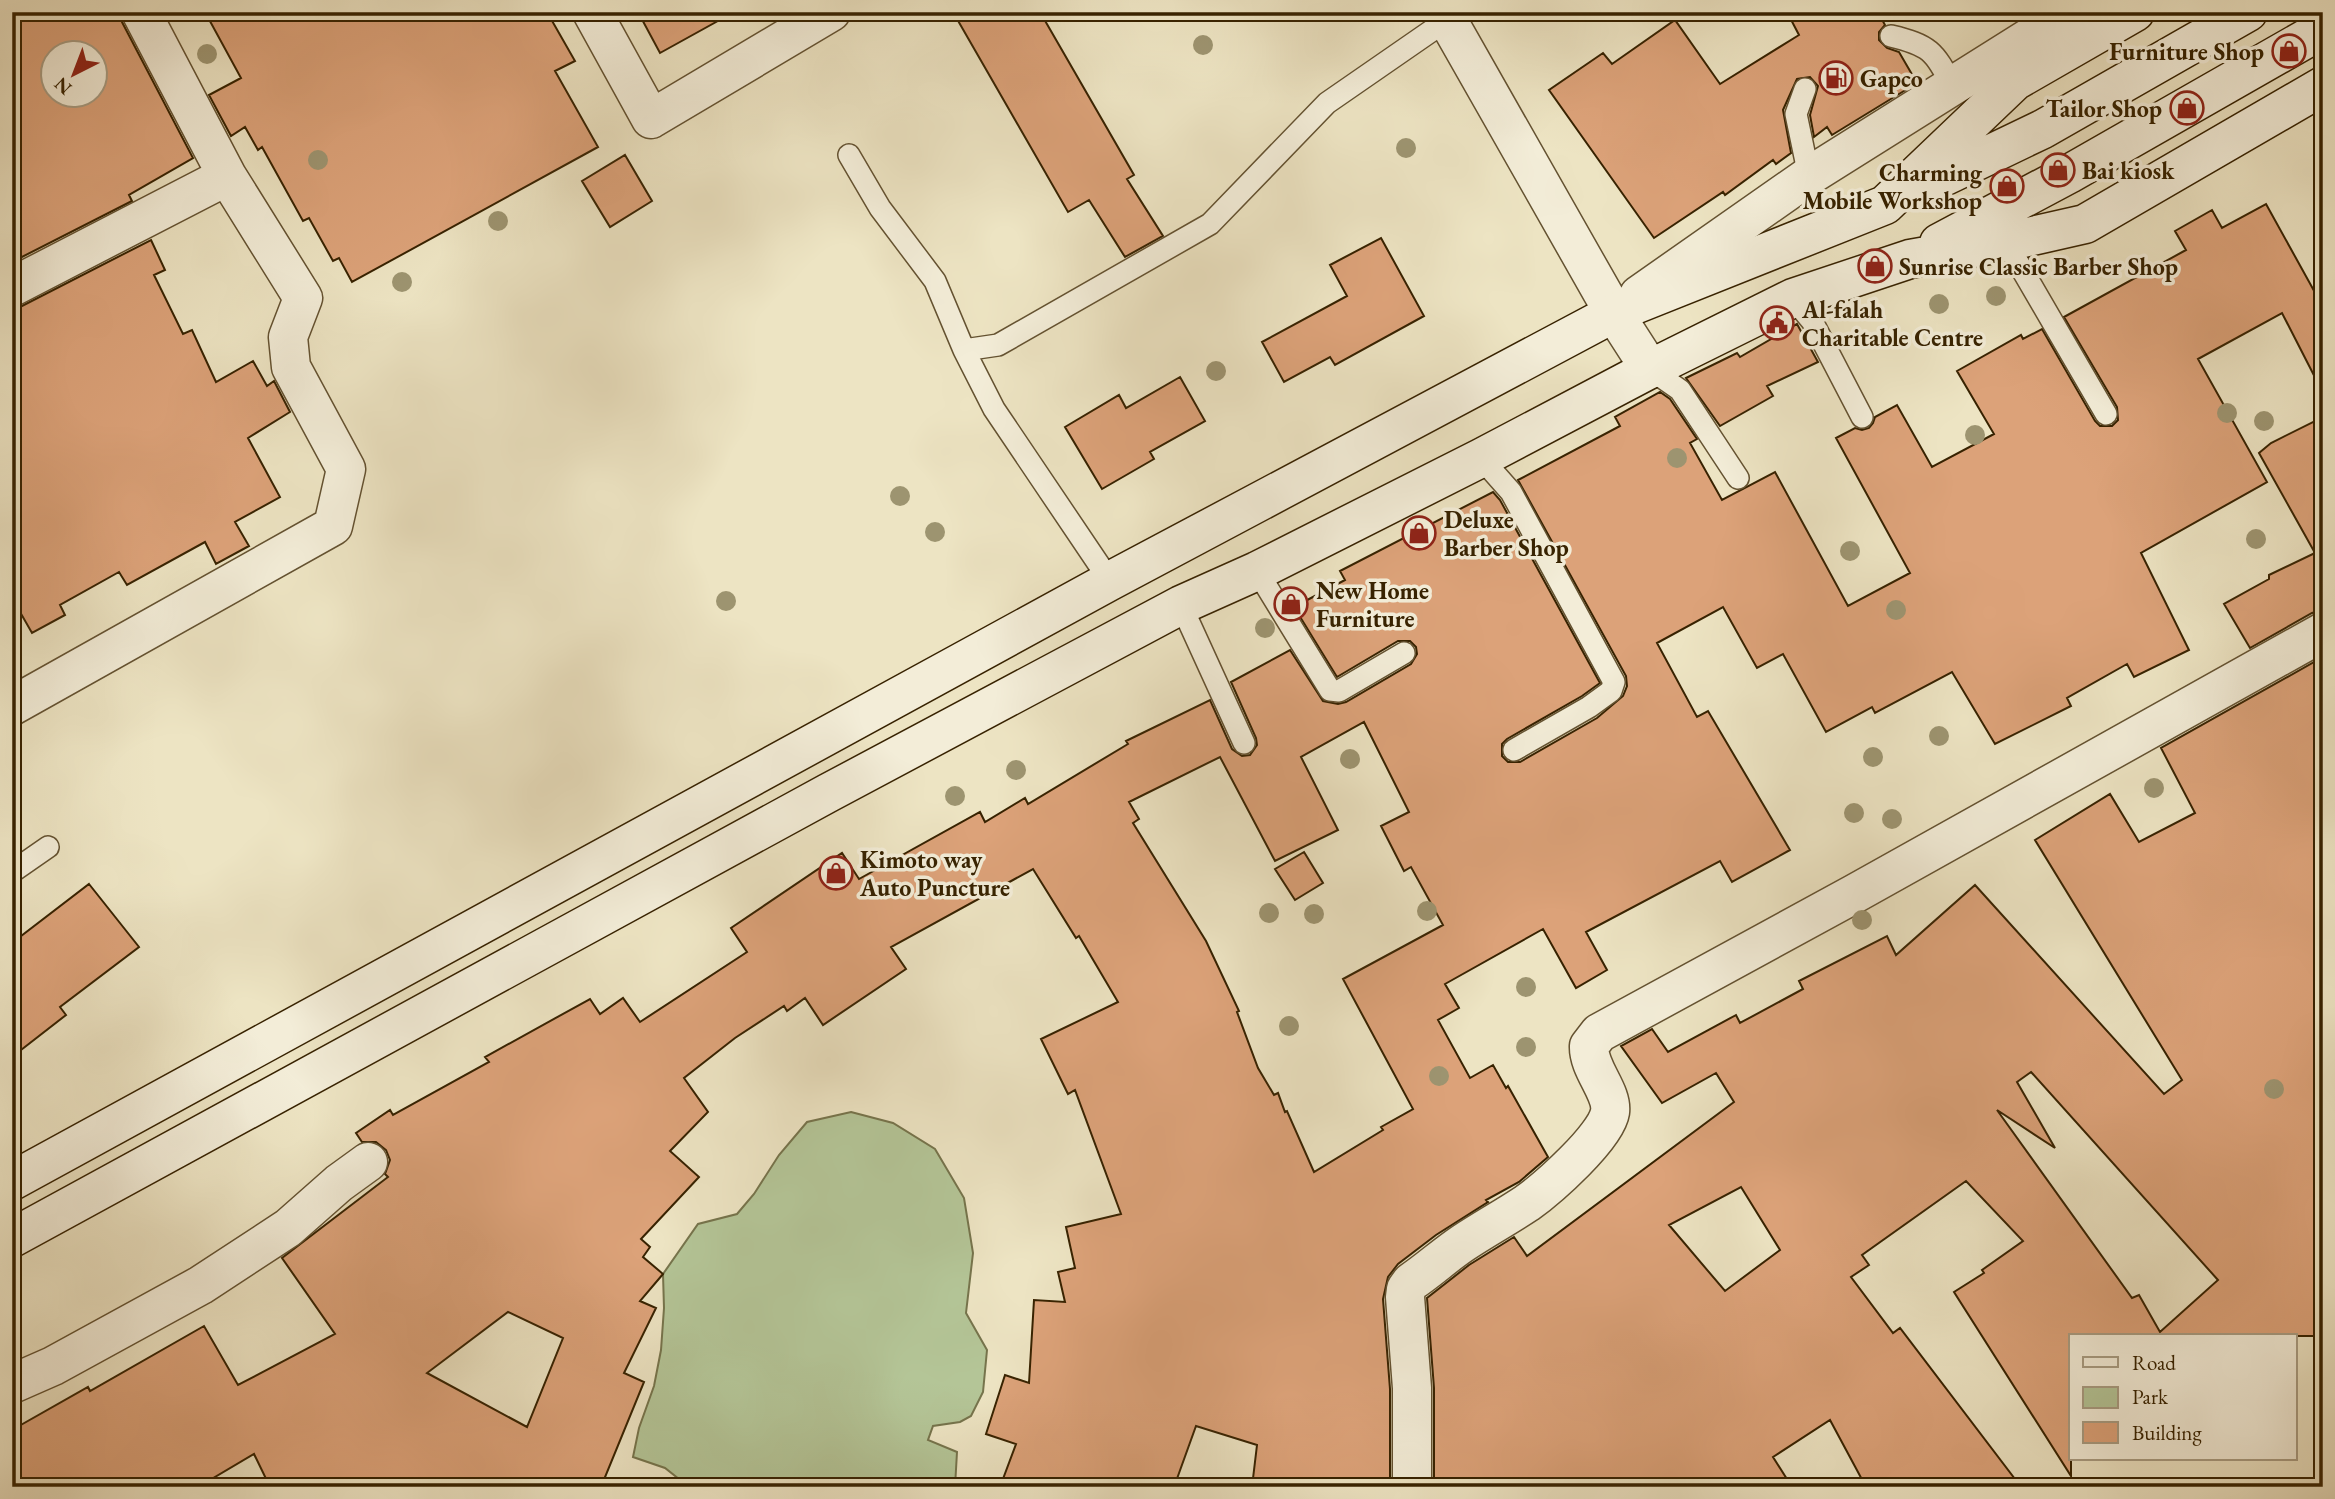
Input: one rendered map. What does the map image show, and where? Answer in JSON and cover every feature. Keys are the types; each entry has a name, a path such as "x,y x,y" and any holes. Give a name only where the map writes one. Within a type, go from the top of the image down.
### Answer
{"main road":[{"path":"12,706 333,526 346,469 291,367 288,337 303,298 227,176 141,12"},
{"path":"592,12 651,119 831,12"},
{"path":"1615,313 1809,176 2070,12"},
{"path":"1885,205 2015,81 2135,12"},
{"path":"12,1181 1110,581 1615,313 1885,205 2043,129 2248,12"},
{"path":"1449,15 1615,313 1650,369"},
{"path":"1910,259 2069,174 2323,30"},
{"path":"12,1238 816,800 1181,605 1257,571 1650,369 1793,298 1910,259 2006,242 2085,224 2323,86"},
{"path":"12,287 227,176"},
{"path":"1412,1487 1412,1388 1406,1289 1411,1282 1460,1245 1529,1201 1594,1141 1606,1123 1610,1105 1589,1059 1589,1046 1599,1033 2323,632"},
{"path":"12,1384 53,1366 201,1285 288,1228 339,1183 368,1162"}],"lane":[{"path":"964,349 998,345 1210,224 1328,103 1449,15"},
{"path":"1891,36 1923,47 1939,60 1952,86"},
{"path":"1805,89 1796,114 1809,176"},
{"path":"849,155 880,208 935,281 964,349 995,409 1110,581"},
{"path":"2006,242 2106,414"},
{"path":"1793,298 1812,321 1862,417"},
{"path":"1650,369 1679,390 1738,478"},
{"path":"1481,458 1511,492 1614,682 1611,691 1589,707 1514,750"},
{"path":"1257,571 1329,690 1339,691 1404,653"},
{"path":"1181,605 1244,743"},
{"path":"12,872 48,847"}],"green space":[{"path":"851,1112 893,1123 935,1149 964,1198 973,1253 966,1313 987,1350 983,1392 971,1416 960,1422 933,1426 928,1440 957,1452 955,1487 689,1487 665,1468 633,1457 639,1428 654,1386 661,1350 663,1274 698,1224 737,1214 754,1194 779,1155 807,1122"}],"building":[{"path":"12,12 119,12 193,158 129,195 132,201 12,262"},
{"path":"205,12 547,12 575,61 555,71 598,147 352,282 339,258 333,261 309,218 303,221 262,147 258,150 245,127 231,136 209,95 241,78"},
{"path":"638,12 734,12 660,53"},
{"path":"953,12 1040,12 1134,175 1127,179 1163,236 1125,257 1089,200 1068,212"},
{"path":"1787,12 1878,12 1885,25 1879,32 1879,40 1887,48 1899,52 1917,83 1832,135 1827,127 1814,137 1810,115 1818,86 1810,77 1797,79 1783,110 1791,153 1776,164 1773,160 1725,195 1723,192 1654,238 1549,90 1603,53 1612,64 1675,20 1720,84 1799,35"},
{"path":"625,155 652,201 610,227 582,181"},
{"path":"2266,204 2323,307 2323,393 2282,313 2198,359 2267,482 2141,553 2189,650 2134,677 2127,664 2067,698 2071,706 1995,744 1952,672 1875,713 1872,707 1826,732 1783,654 1757,668 1723,607 1657,643 1697,717 1708,711 1790,850 1732,882 1720,861 1586,932 1607,970 1576,988 1543,929 1445,984 1459,1008 1438,1020 1470,1078 1493,1065 1548,1157 1519,1182 1486,1200 1488,1202 1436,1235 1398,1264 1388,1277 1383,1299 1390,1389 1390,1487 1252,1487 1257,1445 1196,1426 1174,1487 1000,1487 1016,1444 986,1434 1005,1375 1029,1383 1034,1300 1065,1302 1058,1272 1075,1268 1066,1227 1121,1214 1075,1090 1068,1094 1041,1039 1118,1002 1079,936 1076,938 1033,869 891,947 906,969 823,1025 805,998 787,1011 784,1006 735,1038 684,1078 708,1112 670,1151 699,1177 641,1239 650,1247 643,1257 663,1274 640,1301 656,1308 624,1373 644,1382 601,1487 270,1487 254,1454 198,1487 12,1487 12,1430 88,1387 90,1391 204,1326 238,1385 335,1334 282,1258 388,1177 385,1174 390,1160 386,1150 376,1142 362,1142 356,1133 390,1110 393,1115 489,1062 485,1057 590,999 600,1014 623,998 640,1022 747,952 731,928 842,853 859,879 980,812 985,822 1025,798 1028,804 1128,744 1126,741 1210,700 1232,749 1242,756 1250,755 1257,745 1256,738 1231,682 1290,650 1323,701 1338,704 1346,702 1411,664 1417,654 1416,647 1410,641 1398,641 1337,677 1294,607 1345,580 1340,571 1493,492 1500,500 1600,683 1507,739 1502,744 1502,756 1508,762 1520,762 1597,718 1623,696 1627,686 1626,676 1518,480 1620,426 1615,417 1660,392 1670,399 1697,439 1690,443 1722,500 1775,472 1848,606 1910,573 1836,438 1855,428 1869,428 1875,417 1897,405 1932,467 1994,434 1957,371 2021,335 2023,339 2042,329 2095,421 2100,426 2112,426 2118,420 2117,407 2064,317 2186,250 2175,231 2212,210 2222,228","holes":["1364,722 1409,812 1381,826 1404,871 1411,867 1443,925 1343,979 1413,1109 1314,1172 1278,1093 1274,1095 1258,1068 1237,1012 1239,1011 1206,941 1133,823 1139,819 1129,802 1220,757 1275,861 1338,830 1301,757","508,1312 563,1338 527,1427 427,1373"]},
{"path":"1381,238 1424,316 1335,365 1330,357 1284,382 1262,342 1347,296 1330,265"},
{"path":"151,240 165,270 154,275 183,334 192,330 216,382 253,361 267,386 274,381 290,412 248,438 280,497 235,522 249,546 216,564 205,542 127,585 119,572 60,605 65,615 32,633 12,598 12,309"},
{"path":"1797,324 1818,362 1767,386 1773,396 1720,426 1686,378 1737,353 1740,357"},
{"path":"1180,377 1205,421 1150,452 1154,459 1102,489 1065,427 1119,395 1126,408"},
{"path":"2323,417 2323,610 2312,613 2250,648 2224,604 2269,579 2269,575 2315,553 2259,453 2271,443"},
{"path":"2323,657 2323,1336 2069,1334 2071,1476 1954,1292 1984,1273 1982,1270 2023,1241 1966,1181 1862,1255 1869,1265 1851,1277 1893,1333 1900,1328 2021,1487 1866,1487 1830,1420 1773,1457 1792,1487 1434,1487 1434,1388 1427,1298 1469,1265 1514,1237 1527,1256 1734,1102 1716,1073 1662,1103 1621,1046 1652,1029 1668,1052 1736,1015 1740,1023 1803,989 1799,981 1887,936 1896,955 1975,885 2164,1094 2182,1080 2035,840 2110,794 2139,842 2195,813 2161,748","holes":["2031,1072 2218,1280 2160,1332 2139,1295 2132,1298 1997,1110 2055,1148 2017,1082","1741,1187 1780,1250 1725,1291 1669,1225"]},
{"path":"1304,852 1323,883 1295,900 1275,869"},
{"path":"89,884 139,947 60,1007 66,1015 12,1057 12,943"}],"place":[{"name":"Furniture Shop","path":"2289,51"},
{"name":"Gapco","path":"1836,78"},
{"name":"Tailor Shop","path":"2187,108"},
{"name":"Bai kiosk","path":"2058,170"},
{"name":"Charming Mobile Workshop","path":"2007,186"},
{"name":"Sunrise Classic Barber Shop","path":"1875,266"},
{"name":"Al-falah Charitable Centre","path":"1777,323"},
{"name":"Deluxe Barber Shop","path":"1419,533"},
{"name":"New Home Furniture","path":"1291,604"},
{"name":"Kimoto way Auto Puncture","path":"836,873"}]}
